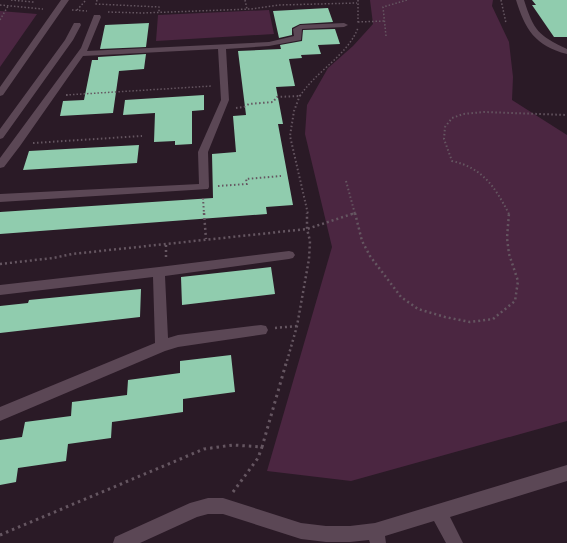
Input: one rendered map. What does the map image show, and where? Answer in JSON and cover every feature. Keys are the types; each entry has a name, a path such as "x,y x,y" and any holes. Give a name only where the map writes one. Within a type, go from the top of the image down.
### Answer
{"street":[{"path":"0,93 65,0"},
{"path":"520,0 527,22 539,38 567,52"},
{"path":"0,165 17,144 85,48 97,17"},
{"path":"0,136 69,40 77,25"},
{"path":"80,54 269,44 298,38 296,29 300,27 344,25"},
{"path":"0,198 204,187 203,152 223,108 225,100 222,46"},
{"path":"0,290 159,272 289,255"},
{"path":"159,272 162,346"},
{"path":"0,414 162,346 178,341 261,330"},
{"path":"121,543 196,509 208,506 223,506 307,532 376,537 438,512 567,473"},
{"path":"438,512 455,543"}],"path":[{"path":"12,0 28,2 33,2 33,0"},
{"path":"73,15 86,0"},
{"path":"97,0 96,4 159,7 159,12"},
{"path":"245,0 247,9"},
{"path":"386,36 383,8 407,0"},
{"path":"501,0 506,23"},
{"path":"108,12 247,9 279,4 358,1 359,9 357,33 354,38 310,82 300,96 291,116 292,126 290,136 308,216 307,229 310,240 308,259 297,326 262,447 258,458 238,486"},
{"path":"0,5 29,9"},
{"path":"0,20 8,6"},
{"path":"358,22 385,22"},
{"path":"51,96 225,85"},
{"path":"223,108 244,107 250,104 273,102 277,98 300,96"},
{"path":"346,181 362,241 370,256 401,297 418,309 445,317 470,322 493,319 515,301 518,281 509,254 507,238 509,214 497,191 482,174 466,164 452,161 444,139 445,127 452,118 463,114 484,112 567,115"},
{"path":"17,144 142,136"},
{"path":"206,239 203,195 204,187 246,184 246,179 281,176"},
{"path":"0,264 52,258 72,254 185,244 206,239 307,229 354,213"},
{"path":"261,330 297,326"},
{"path":"0,535 204,449 218,445 238,444 262,447"}],"shaded area":[{"path":"370,0 493,0 492,6 509,42 513,77 512,100 567,135 567,421 351,481 267,471 332,247 305,134 307,105 328,68 353,46 373,24"},
{"path":"269,10 274,34 156,41 158,15"},
{"path":"0,11 37,14 0,67"}],"building":[{"path":"532,0 567,0 567,37 554,37 532,5 536,5"},
{"path":"328,8 333,22 300,24 292,28 292,35 279,38 273,11"},
{"path":"149,23 146,47 100,49 105,25"},
{"path":"335,29 340,44 318,45 321,54 301,55 302,58 289,59 295,86 276,87 283,124 278,124 293,205 266,207 267,214 0,234 0,212 213,198 212,154 236,152 233,116 246,115 238,51 281,49 280,45 302,41 303,30"},
{"path":"146,54 144,69 119,71 113,113 60,116 63,101 84,100 92,60 98,60 98,57"},
{"path":"204,95 204,110 192,111 192,144 175,145 175,141 154,142 155,113 123,115 125,100"},
{"path":"139,145 137,163 23,170 29,151"},
{"path":"271,267 275,294 182,305 181,277"},
{"path":"141,289 140,317 0,333 0,306 28,303 29,300"},
{"path":"231,355 235,392 183,399 183,412 112,422 111,438 68,444 66,461 18,468 16,482 0,485 0,440 22,437 25,422 71,416 72,402 127,395 128,380 180,373 180,361"}]}
